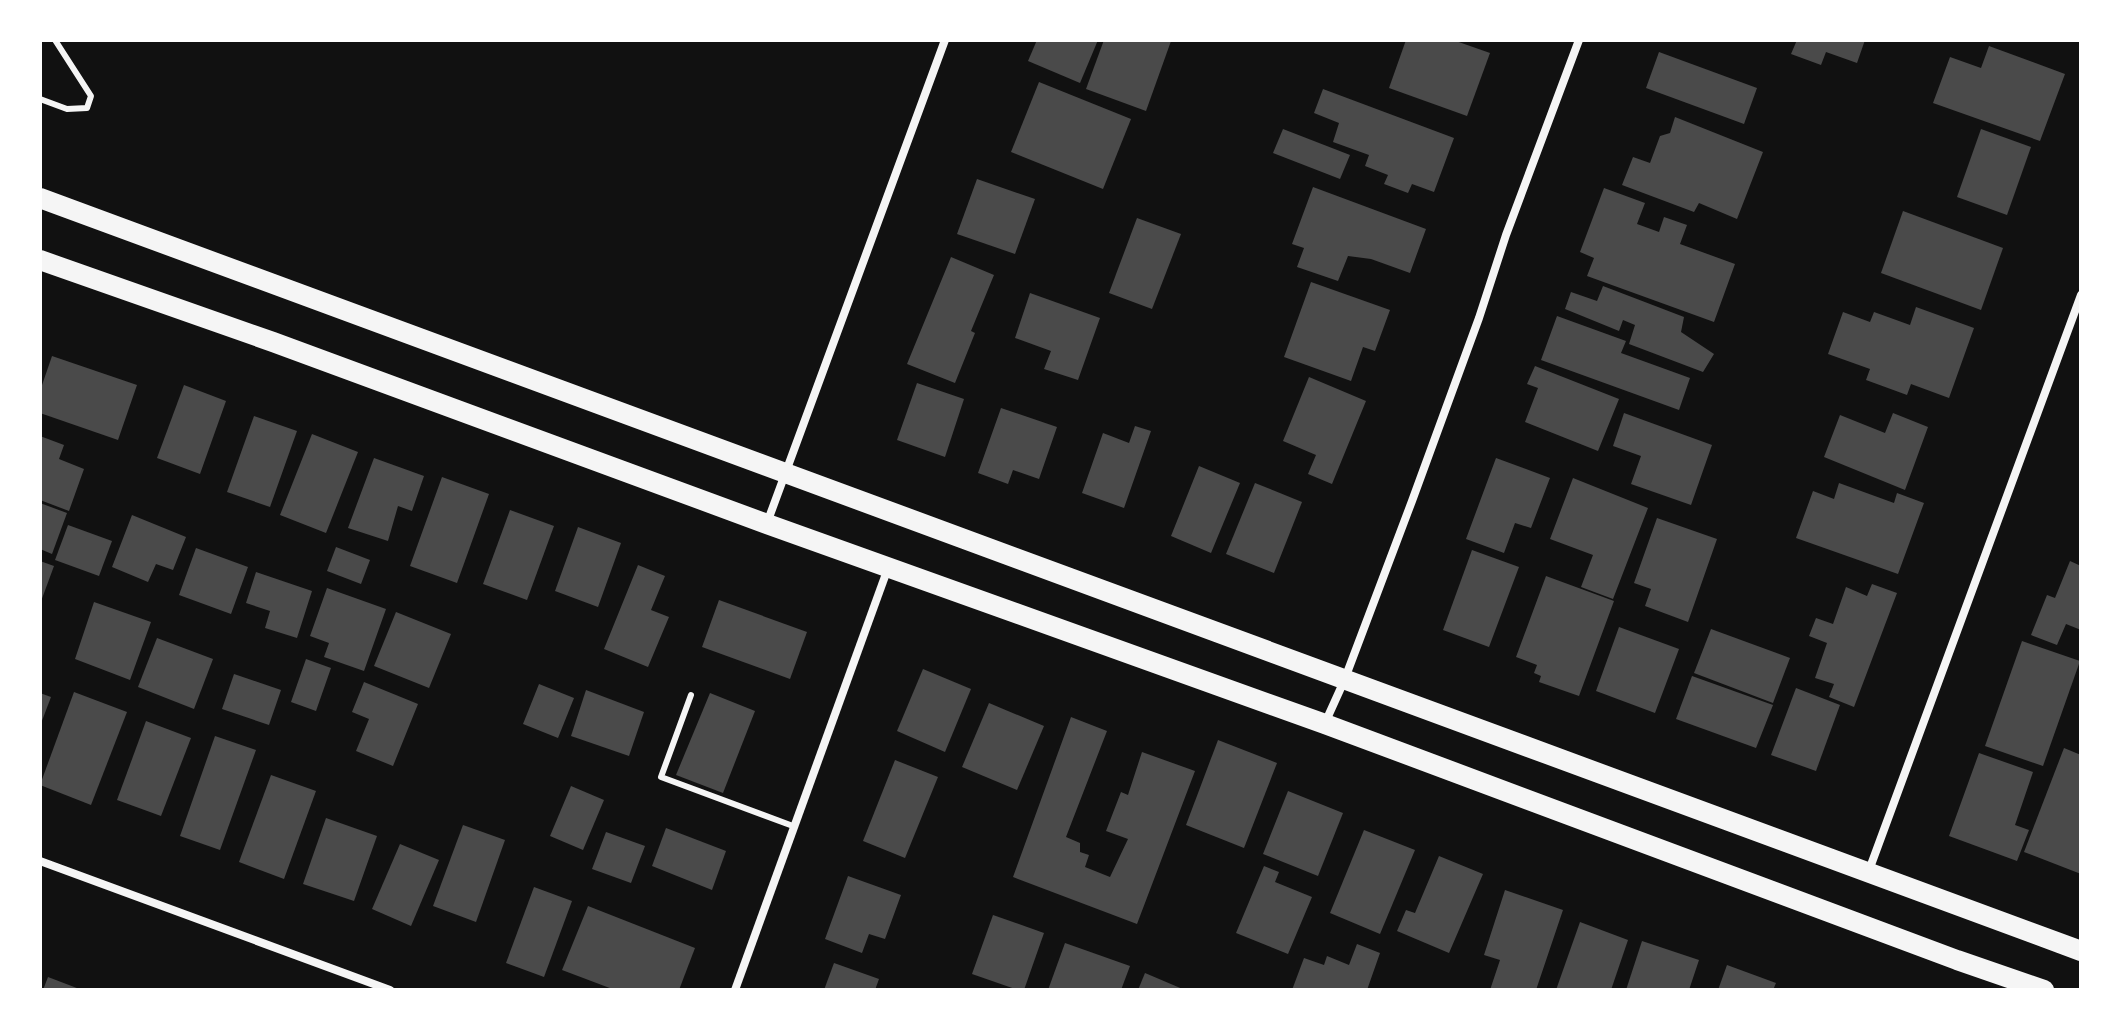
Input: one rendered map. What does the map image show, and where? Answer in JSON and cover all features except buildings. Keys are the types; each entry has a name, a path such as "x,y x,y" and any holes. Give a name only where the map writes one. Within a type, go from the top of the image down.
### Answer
{"main road":[{"path":"40,198 2081,951"},
{"path":"40,260 1325,724 2044,990"}],"street":[{"path":"767,524 945,40"},
{"path":"1325,724 1417,488 1579,40"},
{"path":"1868,874 2081,295"},
{"path":"735,990 888,567"},
{"path":"40,861 390,990"}],"lane":[{"path":"40,99 67,109 87,108 91,96 55,40"},
{"path":"691,695 661,777 793,826"}]}
